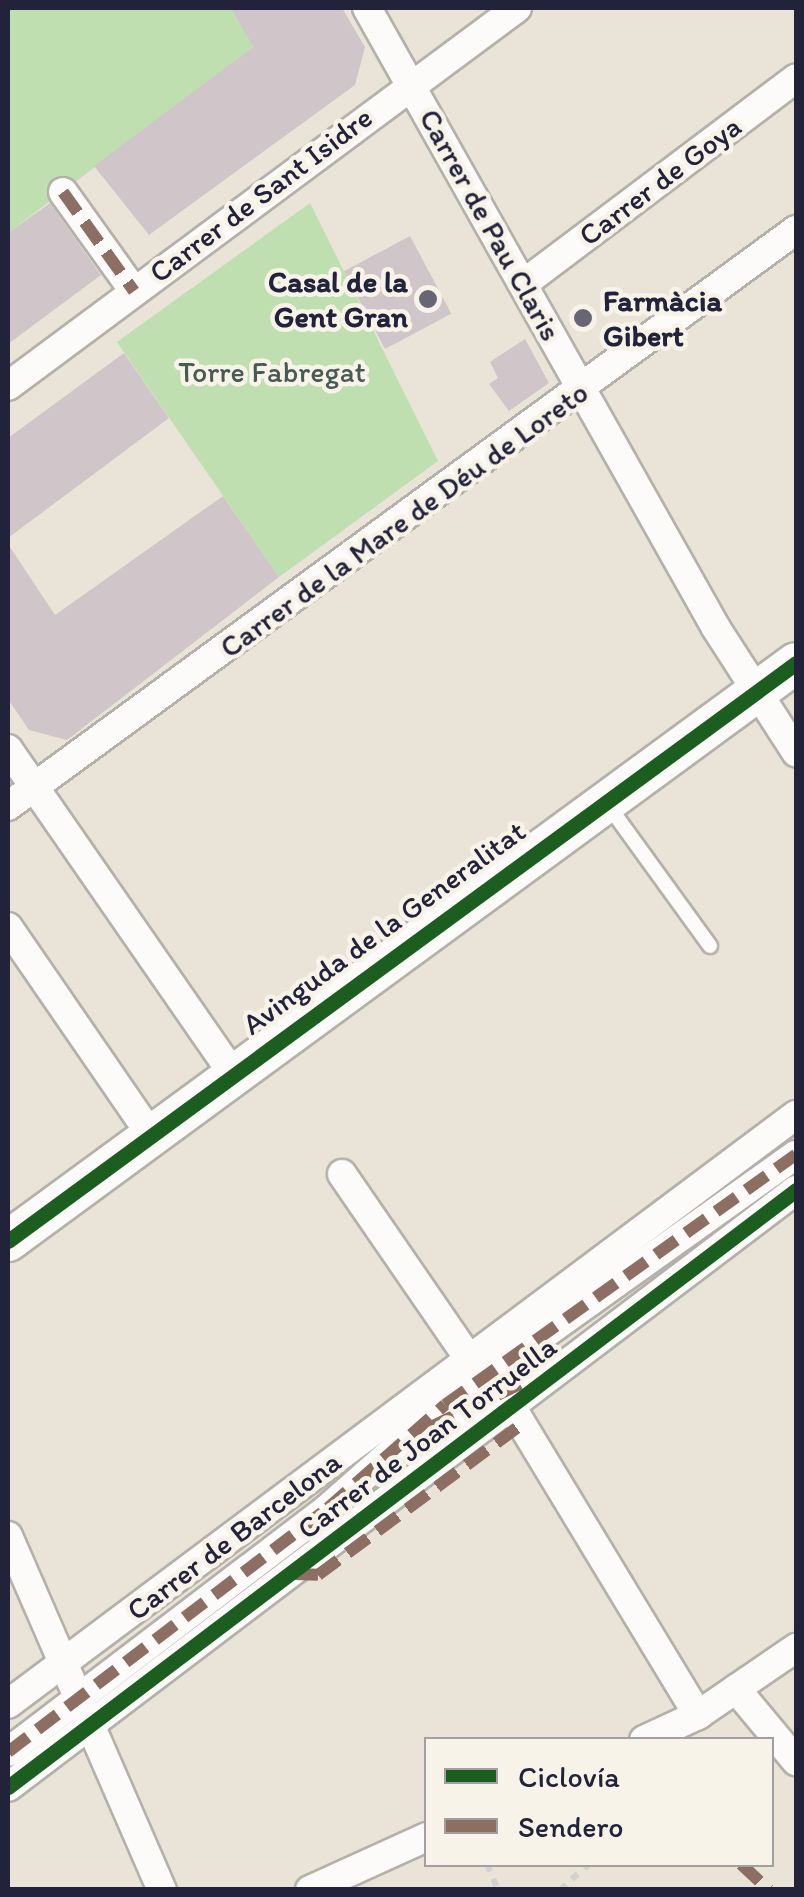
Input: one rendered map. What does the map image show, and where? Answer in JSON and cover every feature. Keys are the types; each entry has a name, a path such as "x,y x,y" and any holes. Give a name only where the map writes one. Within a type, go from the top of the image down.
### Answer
{"main road":[{"name":"Avinguda de la Generalitat","path":"8,1241 604,800 796,663"}],"street":[{"name":"Carrer de Pau Claris","path":"367,8 755,694 796,752"},
{"name":"Carrer de Sant Isidre","path":"8,386 517,8"},
{"name":"Carrer de Goya","path":"523,284 796,78"},
{"path":"63,192 134,291"},
{"name":"Carrer de la Mare de Déu de Loreto","path":"8,806 583,391 796,230"},
{"path":"8,749 233,1074"},
{"path":"8,926 150,1136"},
{"name":"Carrer de Barcelona","path":"8,1704 796,1116"},
{"path":"8,1787 82,1712 328,1508 393,1449 723,1197 770,1196 796,1155"},
{"path":"342,1174 470,1360"},
{"name":"Carrer de Joan Torruella","path":"82,1712 294,1574 517,1416 770,1196"},
{"path":"393,1449 543,1371"},
{"path":"517,1416 698,1715"},
{"path":"8,1536 61,1666 162,1890"},
{"path":"650,1737 698,1715 796,1648"},
{"path":"736,1689 796,1762"},
{"path":"8,1752 82,1712"},
{"path":"310,1890 424,1838"}],"lane":[{"path":"604,800 710,946"}],"path":[{"path":"560,1890 585,1867"}],"green space":[{"path":"8,8 232,8 253,47 8,233"},
{"name":"Torre Fabregat","path":"310,203 438,461 279,577 117,342"}],"building":[{"path":"231,8 342,8 365,47 355,85 149,235 94,166 253,47"},
{"path":"50,203 101,275 8,344 8,233"},
{"path":"410,236 451,314 385,349 344,271"},
{"path":"525,339 549,383 509,411 489,384 498,378 490,362"},
{"path":"124,353 169,418 8,538 8,438"},
{"path":"223,496 279,577 67,740 29,730 8,699 8,544 55,615"}],"marked path":[{"path":"63,192 134,291"},
{"path":"8,1752 328,1508 445,1405 796,1155"},
{"path":"431,1427 526,1381"},
{"path":"294,1574 318,1575 522,1424"},
{"path":"744,1867 769,1890"}],"cycle path":[{"path":"8,1241 796,663"},
{"path":"8,1787 796,1190"}],"place":[{"name":"Casal de la Gent Gran","path":"428,299"},
{"name":"Farmàcia Gibert","path":"583,318"}]}
